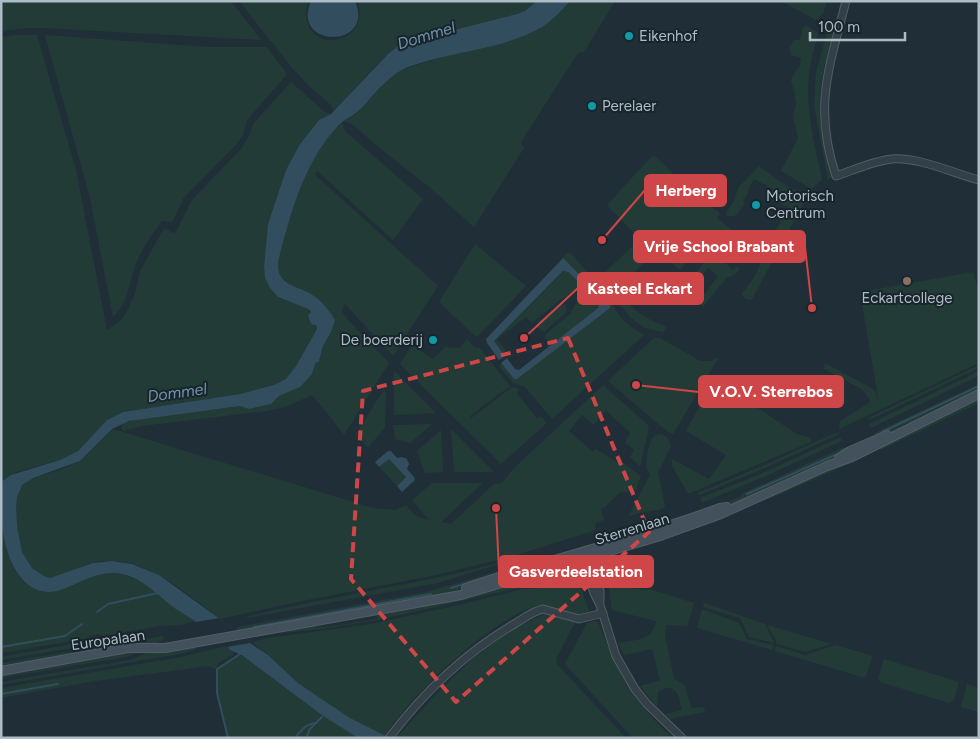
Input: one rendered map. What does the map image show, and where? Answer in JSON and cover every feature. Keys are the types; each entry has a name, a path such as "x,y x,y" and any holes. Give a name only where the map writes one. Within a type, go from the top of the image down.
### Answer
{"main road":[{"name":"Sterrenlaan","path":"218,639 461,595 586,555 720,508 736,506 827,466 872,440 902,431 979,394"},
{"name":"Europalaan","path":"1,671 128,648 165,648 218,639"}],"street":[{"path":"846,1 827,75 824,108 826,134 836,176 894,159 921,162 979,180"},
{"path":"586,555 594,593 603,613 616,656 635,689 647,704 682,738"},
{"path":"390,736 416,705 470,653 530,614 538,610 547,609 579,619 603,613"}],"highlighted area":[{"path":"568,338 649,532 456,702 351,579 363,391"}],"green space":[{"path":"1,1 231,1 261,40 44,28 1,31"},
{"path":"239,1 309,1 306,13 308,24 314,33 322,39 332,40 342,38 351,33 357,25 360,14 357,1 537,1 525,11 517,14 411,41 400,47 369,72 334,112 331,105 293,69"},
{"path":"570,1 615,1 584,52 578,53 521,142 524,148 474,227 428,186 352,124 344,121 364,107 372,95 389,78 400,71 422,63 521,37 544,25"},
{"path":"827,1 823,14 816,20 783,2"},
{"path":"806,25 818,33 811,59 808,101 811,127 822,179 812,189 781,171 798,138 793,117 796,104 791,81 800,66 801,58 791,55 789,48 794,40 800,40 802,30"},
{"path":"828,30 833,35 822,76 820,118 824,146 832,175 828,180 814,106 816,72"},
{"path":"37,35 76,170 107,330 120,321 126,313 135,294 140,271 163,230 167,229 173,233 176,232 192,200 240,150 248,138 253,124 291,82 325,112 331,114 319,120 300,144 286,170 268,224 264,267 265,278 270,288 278,297 308,309 317,329 296,366 286,379 274,385 240,394 123,412 107,420 78,451 60,460 17,472 1,482 1,37"},
{"path":"45,35 208,47 267,47 287,74 247,120 243,135 237,144 184,197 173,221 162,221 154,232 137,260 122,306 113,317 90,198"},
{"path":"342,123 345,131 423,199 393,240 317,171 315,175 438,286 393,356 345,304 342,312 389,363 344,435 312,395 285,407 267,411 142,426 123,431 121,424 138,419 240,406 249,409 271,404 279,396 290,392 312,374 315,364 319,361 323,346 331,332 330,312 312,295 284,281 278,262 293,207 309,168 330,135"},
{"path":"655,156 700,200 720,213 717,218 733,231 739,230 748,238 756,251 757,256 750,251 753,247 735,233 730,235 727,233 715,248 722,255 720,258 733,270 737,266 740,269 734,275 726,278 703,307 698,303 718,276 708,268 686,294 675,290 681,283 686,286 709,256 698,247 680,270 632,231 607,205 651,157"},
{"path":"759,166 807,197 752,299 749,300 744,298 742,293 757,272 769,232 774,234 788,207 771,198 775,190 754,179 743,202 745,204 735,216 727,216 726,213 739,187"},
{"path":"638,241 642,245 643,264 618,289 629,304 639,313 667,327 663,332 645,328 631,318 599,278"},
{"path":"475,244 526,286 478,336 475,336 439,302"},
{"path":"570,252 589,274 587,282 563,258"},
{"path":"564,271 568,272 583,286 559,301 532,323 526,317 497,339 508,353 505,356 494,341"},
{"path":"973,272 979,293 979,363 839,429 840,421 869,403 870,400 863,390 824,369 825,363 875,390 879,403 860,292"},
{"path":"595,282 621,318 644,335 552,419 525,387 513,383 499,366 501,363 514,379 610,304 590,285"},
{"path":"586,289 599,304 598,308 551,345 545,338 546,334 570,314"},
{"path":"563,305 566,306 567,310 565,313 545,331 541,331 536,326 538,322"},
{"path":"654,338 660,338 700,361 710,361 719,357 673,434 668,432 608,381"},
{"path":"467,339 475,348 480,348 510,386 471,415 470,419 512,387 519,389 516,392 537,419 541,416 547,423 501,464 400,364 412,345 433,359 445,347 459,348"},
{"path":"979,365 979,368 869,420 868,418"},
{"path":"394,371 436,413 394,415"},
{"path":"979,371 979,376 871,428 869,424"},
{"path":"716,376 726,381 724,386 797,434 810,438 811,442 688,494 672,466 672,459 709,479 726,455 686,431"},
{"path":"979,384 979,391 901,428 876,437 874,433"},
{"path":"603,385 649,427 641,464 639,466 630,457 634,450 625,443 630,432 606,411 594,425 582,415 569,431 593,452 596,449 620,464 624,463 641,476 636,490 619,493 601,509 604,520 595,523 596,530 510,557 436,575 220,619 177,586 145,568 128,563 110,561 92,563 62,575 45,577 34,570 28,563 20,547 16,529 15,509 21,486 34,478 78,462 113,429 373,508 396,510 406,505 416,516 429,520 412,500 432,483 483,483 441,522 451,524 494,484 502,483 513,469"},
{"path":"384,389 386,393 385,427 368,448 356,434"},
{"path":"979,397 979,403 881,450 879,445"},
{"path":"432,424 410,443 395,439 393,425"},
{"path":"451,429 494,472 454,472"},
{"path":"441,430 443,472 425,473 417,451"},
{"path":"838,432 839,434 767,467 699,495 698,493 762,466"},
{"path":"659,434 667,438 671,446 658,473 665,506 662,509 628,517 650,475 646,467 650,443"},
{"path":"841,437 842,441 702,503 700,498 758,475"},
{"path":"844,447 846,451 794,478 758,494 703,512 742,496 741,494"},
{"path":"389,458 406,477 397,486 379,467"},
{"path":"849,460 851,463 767,500 774,494"},
{"path":"1,515 12,564 18,575 26,583 37,589 50,592 101,574 115,573 140,581 196,621 181,625 159,626 101,636 100,634 89,636 89,638 1,653 1,642 6,641 1,641"},
{"path":"590,544 591,547 444,594 238,632 237,627 426,592"},
{"path":"534,553 438,583 246,618 462,572"},
{"path":"574,566 581,568 585,573 576,575 570,581 563,584 526,586 378,620 323,629 282,633 282,631 313,626 328,627 377,619 377,615 451,599 468,598"},
{"path":"608,580 629,585 632,589 652,590 694,603 687,626 666,625 665,636 674,678 684,685 692,708 704,707 704,712 670,719 665,714 682,710 676,691 669,688 658,692 657,707 640,686 660,680 652,649 624,655 618,643 637,640 647,636 654,628 656,621 612,610"},
{"path":"575,582 580,585 590,614 582,616 540,605 520,612 476,641 454,660 413,700 384,736 339,712 317,697 253,643 268,638 371,624 523,589 561,587"},
{"path":"704,603 765,624 774,643 749,637 740,618 703,607"},
{"path":"702,609 739,623 747,639 773,645 772,650 697,628"},
{"path":"545,614 575,622 556,659 556,663 626,738 394,738 400,734 448,682 484,650 503,636"},
{"path":"598,622 620,671 637,699 673,738 633,738 565,664 587,623"},
{"path":"767,625 832,644 805,652 776,644 776,640"},
{"path":"163,636 164,639 153,645 1,667 1,663"},
{"path":"83,642 84,646 1,660 1,657"},
{"path":"836,645 873,656 865,678 775,651 776,646 805,655"},
{"path":"226,646 234,654 220,662 215,669 208,666 89,682 1,698 1,688 181,657"},
{"path":"196,647 196,649 184,653 1,685 1,682 130,660 149,652"},
{"path":"133,652 134,654 126,657 1,678 1,675"},
{"path":"238,656 243,656 323,716 358,738 228,738 217,693 217,669"},
{"path":"884,659 959,682 954,700 949,703 880,682 878,678"},
{"path":"967,684 979,688 979,712 961,707"}],"water":[{"path":"311,1 355,1 358,17 354,28 345,35 333,37 321,35 312,28 308,17"},
{"path":"537,1 570,1 550,21 527,35 494,46 442,57 408,67 398,72 360,110 336,128 315,158 299,191 287,226 278,262 278,270 280,276 288,284 318,299 335,320 323,346 319,361 315,364 312,374 300,387 279,396 271,404 249,409 240,406 129,421 112,429 80,461 33,478 22,485 17,497 17,526 22,552 32,568 44,576 50,578 93,563 112,561 132,564 159,575 268,655 298,683 350,718 390,738 358,738 323,716 243,656 230,650 202,626 137,579 130,576 113,573 105,574 88,578 52,592 40,591 25,582 17,572 6,548 1,509 1,482 11,475 60,460 78,451 107,420 123,412 240,394 274,385 286,379 296,366 317,329 316,325 311,324 308,315 311,312 308,309 278,297 270,288 265,278 264,267 268,224 286,170 300,144 319,120 331,114 397,47 411,41 517,14 525,11"},
{"path":"563,258 587,282 583,286 568,272 563,271 494,341 505,356 499,360 486,339"},
{"path":"590,285 610,304 610,308 517,379 514,379 501,363 507,358 515,369 519,370 598,308 599,304 586,289"},
{"path":"388,451 391,451 397,458 407,459 409,464 407,469 414,477 415,480 402,492 397,486 406,477 389,459 379,467 375,462"}],"pier":[{"path":"219,618 250,643 227,647 196,622"}],"waterway":[{"path":"882,432 979,386"},
{"path":"747,494 835,455"},
{"path":"451,588 526,565"},
{"path":"97,612 108,604 158,593"},
{"path":"254,627 431,594"},
{"path":"1,647 65,636 82,624"},
{"path":"228,738 217,693 217,669 240,654"},
{"path":"1,694 58,684"},
{"path":"306,738 310,729 322,717"},
{"path":"295,738 304,728 316,723"}],"place":[{"name":"Eikenhof","path":"629,36"},
{"name":"Perelaer","path":"592,106"},
{"name":"Motorisch Centrum","path":"756,205"},
{"name":"Herberg","path":"602,240"},
{"name":"Eckartcollege","path":"907,281"},
{"name":"Vrije School Brabant","path":"812,308"},
{"name":"Kasteel Eckart","path":"524,338"},
{"name":"De boerderij","path":"433,340"},
{"name":"V.O.V. Sterrebos","path":"636,385"},
{"name":"Gasverdeelstation","path":"496,508"}],"water label":[{"name":"Dommel","path":"426,35"},
{"name":"Dommel","path":"177,392"}]}
